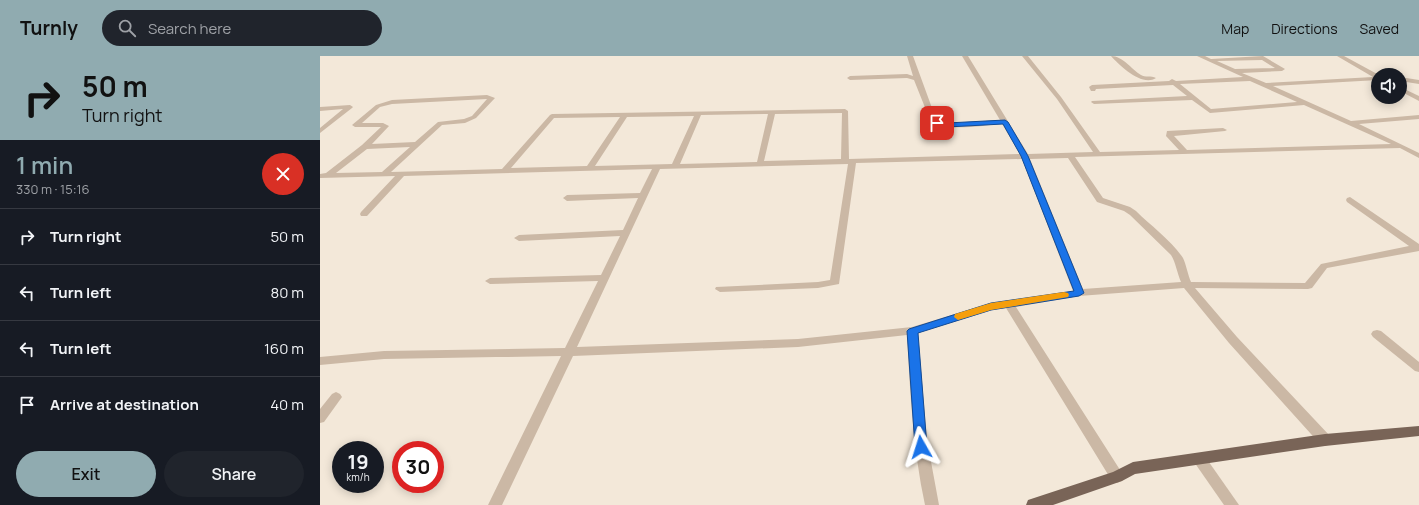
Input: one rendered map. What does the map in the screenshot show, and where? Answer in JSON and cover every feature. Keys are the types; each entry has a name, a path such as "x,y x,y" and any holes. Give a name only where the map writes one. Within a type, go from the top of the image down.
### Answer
{"main road":[{"path":"1033,505 1116,477 1133,468 1325,440 1419,431"}],"street":[{"path":"910,56 933,120 937,123 947,125 1005,122"},
{"path":"965,56 1025,156 1079,293"},
{"path":"1025,56 1059,98 1098,154"},
{"path":"1114,56 1141,78 1282,69 1263,58 1210,60"},
{"path":"1200,56 1401,146 1419,156"},
{"path":"1340,56 1371,73"},
{"path":"850,78 907,76 917,79"},
{"path":"1167,77 1210,111 1305,103"},
{"path":"1266,85 1371,78"},
{"path":"1093,90 1092,87 1251,79"},
{"path":"1407,80 1419,82"},
{"path":"1407,92 1419,99"},
{"path":"329,176 365,146 386,125 356,126 355,124 380,105 392,102 492,98 474,118 465,121 440,123 384,174"},
{"path":"1094,102 1194,98"},
{"path":"320,109 350,107 320,131"},
{"path":"505,170 552,116 845,111 849,161 835,282 818,285 720,289"},
{"path":"760,164 772,112"},
{"path":"675,166 698,114"},
{"path":"590,168 625,115"},
{"path":"1350,123 1419,117"},
{"path":"1185,152 1170,136 1170,133 1223,130"},
{"path":"365,146 416,144"},
{"path":"320,176 1401,146"},
{"path":"1070,155 1100,200 1127,209 1133,213 1174,253 1179,260 1181,271 1187,285 1233,340 1325,440"},
{"path":"495,505 605,278 657,166"},
{"path":"364,214 402,174"},
{"path":"567,198 644,195"},
{"path":"1350,200 1419,248"},
{"path":"519,238 626,233"},
{"path":"320,360 384,355 568,352 798,343 912,331 991,307 1079,293 1187,285 1308,286 1324,266 1419,248"},
{"path":"490,281 605,278"},
{"path":"1009,304 1116,477"},
{"path":"912,331 918,422 924,472 932,505"},
{"path":"1377,334 1419,368"},
{"path":"320,418 336,397"},
{"path":"1199,459 1232,505"}],"slow traffic":[{"path":"958,317 991,307 1064,295"}],"route":[{"path":"921,447 912,331 991,307 1079,293 1025,156 1005,122 947,125 937,123"}]}
